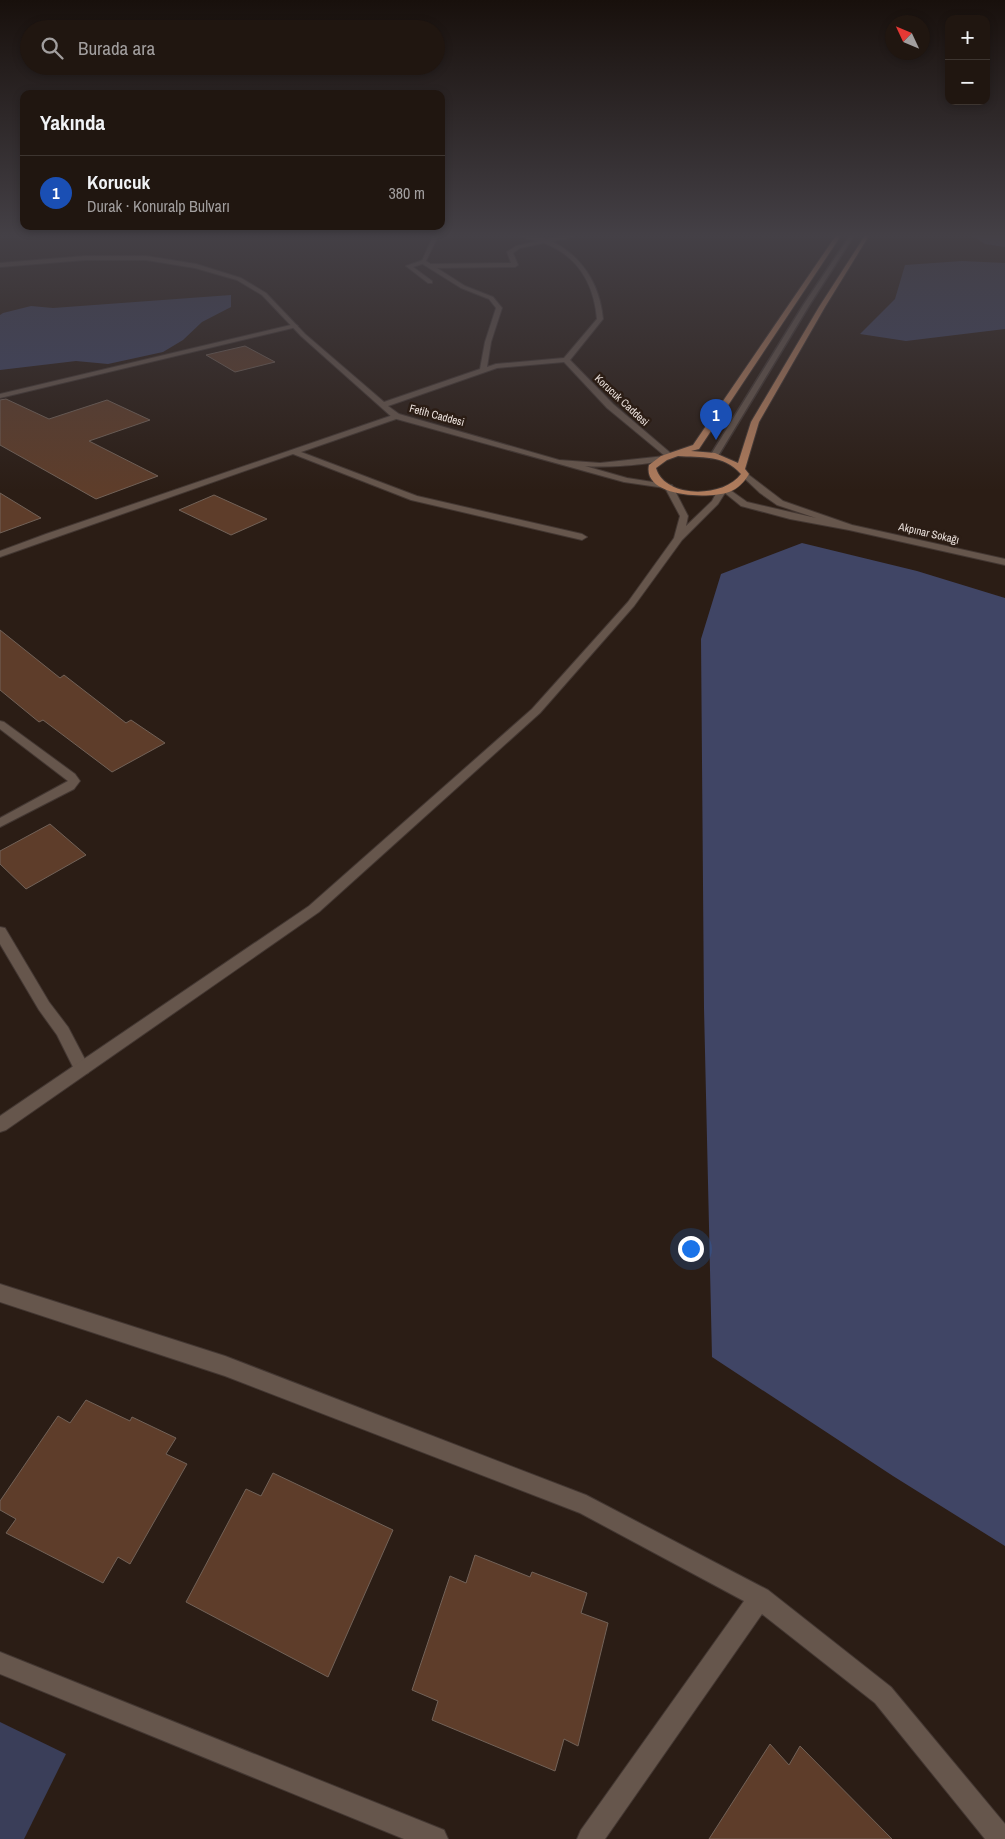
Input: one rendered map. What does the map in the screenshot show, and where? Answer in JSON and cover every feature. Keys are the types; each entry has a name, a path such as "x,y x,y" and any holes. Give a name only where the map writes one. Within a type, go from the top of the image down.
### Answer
{"main road":[{"path":"782,320 696,446 667,457 652,467 651,474 656,480 667,487 694,493 723,491 736,487 743,481 743,471 755,422 815,320"},
{"path":"679,454 714,456 733,462 743,471"}],"street":[{"name":"Fetih Caddesi","path":"288,320 349,377 396,416 627,480 667,487"},
{"path":"483,371 488,342 495,320"},
{"path":"382,405 496,366 566,360 599,320"},
{"path":"0,396 294,326"},
{"name":"Korucuk Caddesi","path":"566,360 610,406 667,457"},
{"path":"0,554 92,519 396,416"},
{"path":"294,452 414,498 582,537"},
{"name":"Fetih Caddesi","path":"559,462 600,465 667,457"},
{"name":"Akpınar Sokağı","path":"743,471 763,492 780,503 849,527"},
{"path":"667,487 684,516 679,538"},
{"path":"0,1125 314,909 536,711 631,604 679,538 715,502 723,491"},
{"name":"Akpınar Sokağı","path":"723,491 744,504 793,517 849,527 1005,562"},
{"path":"0,724 74,781 70,786 0,823"},
{"path":"0,932 44,1006 63,1030 82,1069"},
{"path":"0,1293 224,1366 586,1504 760,1598 883,1695 1001,1839"},
{"path":"590,1839 760,1598"},
{"path":"0,1664 435,1839"}],"lane":[{"path":"714,456 797,320"}],"shaded area":[{"path":"0,320 206,320 183,340 163,352 108,364 76,361 0,370"},
{"path":"874,320 1005,320 1005,329 906,341 860,334"},
{"path":"802,543 917,571 1005,598 1005,1546 893,1476 712,1357 704,1008 701,639 721,574"},
{"path":"0,1722 66,1754 24,1839 0,1839"}],"building":[{"path":"245,346 275,362 235,372 206,355"},
{"path":"6,399 49,419 107,400 150,420 89,441 158,476 96,499 0,445 0,400"},
{"path":"0,493 41,518 0,533"},
{"path":"214,495 267,519 231,535 179,510"},
{"path":"0,630 60,678 64,675 126,723 131,720 165,743 112,772 43,720 39,722 0,690"},
{"path":"50,824 86,855 26,889 0,864 0,851"},
{"path":"86,1400 130,1421 132,1417 176,1438 166,1454 187,1464 130,1564 118,1557 103,1583 6,1533 16,1519 0,1510 0,1501 58,1416 70,1423"},
{"path":"273,1473 393,1530 328,1677 186,1602 246,1489 261,1496"},
{"path":"475,1555 530,1577 532,1572 587,1593 581,1613 608,1623 578,1746 564,1739 555,1771 432,1720 438,1701 412,1690 450,1576 466,1583"},
{"path":"770,1744 789,1765 800,1746 892,1839 709,1839"}],"place":[{"name":"Korucuk","path":"716,440"}]}
